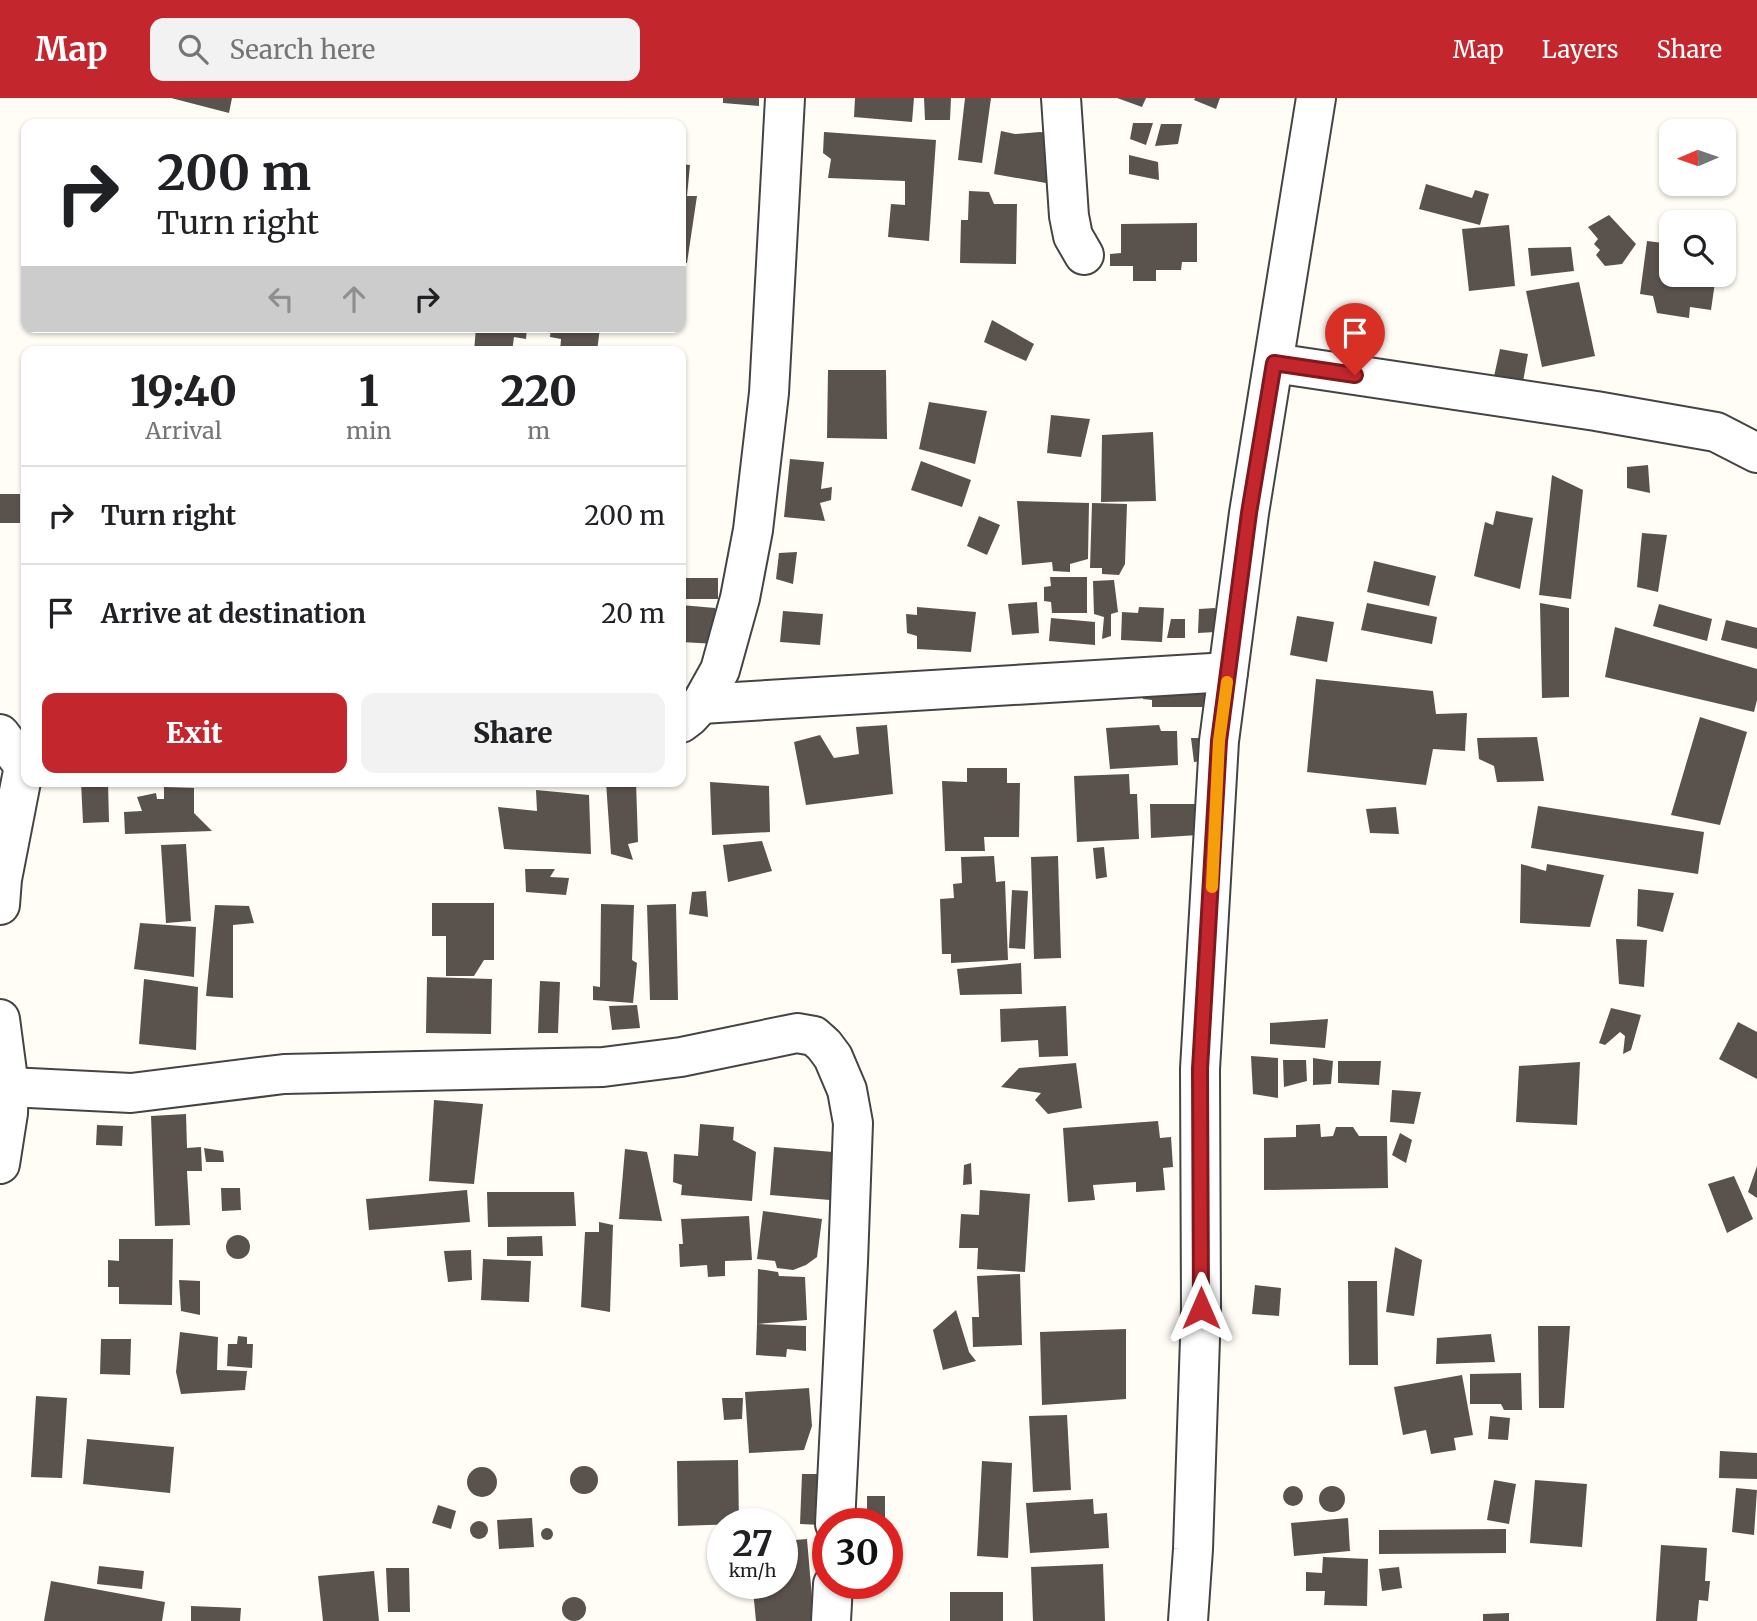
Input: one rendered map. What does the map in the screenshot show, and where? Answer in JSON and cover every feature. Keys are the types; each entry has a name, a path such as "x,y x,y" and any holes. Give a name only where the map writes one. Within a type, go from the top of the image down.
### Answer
{"street":[{"path":"691,714 720,670 740,598 753,530 769,393 785,98"},
{"path":"1061,98 1069,216 1073,236 1084,255"},
{"path":"1188,1621 1201,1308 1200,1069 1219,741 1249,513 1317,98"},
{"path":"1274,363 1596,411 1716,432 1757,453"},
{"path":"691,714 1228,672"},
{"path":"0,722 21,724"},
{"path":"0,734 21,761"},
{"path":"0,905 2,879 21,786"},
{"path":"0,1019 9,1087 0,1164"},
{"path":"9,1087 131,1093 284,1074 603,1067 681,1057 797,1033 814,1036 833,1056 847,1090 853,1123 836,1508"},
{"path":"831,1621 832,1599"}],"building":[{"path":"171,98 232,98 229,113"},
{"path":"723,98 759,98 759,106 723,103"},
{"path":"855,98 914,98 912,122 854,117"},
{"path":"924,98 951,98 950,120 925,120"},
{"path":"965,98 991,98 982,163 958,160"},
{"path":"1117,98 1146,98 1142,107"},
{"path":"1220,98 1216,109 1194,100"},
{"path":"1133,123 1153,123 1146,145 1130,139"},
{"path":"1161,124 1182,124 1178,144 1155,146"},
{"path":"1001,131 1015,134 1055,134 1046,183 994,174"},
{"path":"824,132 936,140 929,241 888,237 891,204 905,205 905,181 828,178 831,159 823,153"},
{"path":"1129,155 1158,162 1159,180 1129,174"},
{"path":"686,165 690,165 687,196 697,196 687,263"},
{"path":"1426,184 1472,198 1475,190 1489,194 1480,225 1419,209"},
{"path":"969,191 989,192 994,204 1017,204 1016,264 960,263 961,220 968,220"},
{"path":"1609,215 1636,244 1622,264 1605,266 1596,255 1600,250 1594,244 1598,239 1588,227"},
{"path":"1197,223 1197,262 1182,262 1181,270 1156,270 1156,281 1133,281 1133,266 1110,266 1110,254 1121,253 1121,224"},
{"path":"1509,225 1515,286 1469,291 1462,229"},
{"path":"1647,241 1659,242 1659,287 1714,287 1711,310 1690,307 1689,318 1657,313 1653,296 1640,294"},
{"path":"1571,247 1574,271 1531,276 1528,248"},
{"path":"1579,282 1595,356 1542,367 1526,291"},
{"path":"992,320 1034,344 1026,361 984,342"},
{"path":"476,333 526,333 526,339 514,337 513,346 474,346"},
{"path":"550,333 599,333 598,346 560,346 561,339 550,337"},
{"path":"1500,349 1528,354 1522,387 1493,381"},
{"path":"828,370 886,370 887,439 827,438"},
{"path":"929,402 987,411 975,464 919,449"},
{"path":"1051,415 1090,419 1081,457 1047,453"},
{"path":"1153,432 1156,501 1101,502 1102,435"},
{"path":"790,459 824,462 821,489 832,487 831,500 820,503 825,521 784,517"},
{"path":"921,461 971,480 962,507 911,490"},
{"path":"1648,465 1650,493 1627,488 1627,467"},
{"path":"1552,475 1583,490 1571,599 1539,595"},
{"path":"0,494 20,494 20,523 0,523"},
{"path":"1017,501 1089,503 1088,559 1070,564 1070,572 1053,571 1052,562 1022,565"},
{"path":"1092,503 1127,504 1125,564 1119,575 1102,574 1102,568 1090,568"},
{"path":"1496,511 1533,518 1520,589 1474,576 1485,522 1493,525"},
{"path":"979,516 1000,525 987,555 967,546"},
{"path":"1642,533 1667,535 1658,592 1637,587"},
{"path":"797,552 793,584 776,579 779,553"},
{"path":"1374,561 1436,576 1429,606 1367,592"},
{"path":"1050,577 1087,577 1087,613 1052,613 1051,602 1044,601 1044,587 1051,586"},
{"path":"686,578 718,578 718,599 686,599"},
{"path":"1114,580 1118,612 1111,614 1111,636 1102,639 1104,617 1094,614 1093,581"},
{"path":"1037,602 1039,633 1012,635 1008,604"},
{"path":"1367,603 1437,617 1432,644 1361,630"},
{"path":"1540,603 1569,608 1569,697 1542,698"},
{"path":"1659,604 1712,619 1707,641 1653,626"},
{"path":"686,605 715,608 716,644 686,642"},
{"path":"917,607 976,612 971,652 917,649 917,636 907,633 906,614 917,615"},
{"path":"1139,607 1164,608 1162,642 1121,640 1122,612 1138,613"},
{"path":"1215,608 1215,632 1198,633 1199,609"},
{"path":"783,611 823,614 820,645 780,642"},
{"path":"1297,616 1334,622 1327,662 1290,655"},
{"path":"1051,618 1095,622 1095,645 1049,641"},
{"path":"1171,619 1185,619 1185,638 1167,638"},
{"path":"1726,620 1757,628 1757,649 1721,640"},
{"path":"1615,627 1757,669 1757,700 1754,712 1605,677"},
{"path":"1316,679 1433,691 1436,714 1467,713 1465,751 1433,749 1426,785 1307,772"},
{"path":"1143,685 1211,685 1211,707 1152,707 1152,700 1143,699"},
{"path":"1700,717 1747,732 1720,825 1671,815"},
{"path":"887,725 893,794 806,805 794,742 820,735 834,758 859,754 856,727"},
{"path":"1159,725 1161,731 1177,731 1178,765 1110,769 1106,728"},
{"path":"1537,737 1544,781 1497,782 1494,766 1479,759 1477,738"},
{"path":"1191,738 1210,738 1210,760 1194,762"},
{"path":"967,768 1007,768 1007,783 1020,783 1019,837 984,837 985,851 945,851 942,781 967,782"},
{"path":"1129,774 1130,794 1137,794 1139,839 1077,842 1074,776"},
{"path":"710,782 769,786 770,832 712,835"},
{"path":"81,787 108,787 109,822 83,823"},
{"path":"164,787 194,788 194,813 212,831 125,834 124,812 142,811 137,797 156,793 157,799 164,799"},
{"path":"606,787 636,787 638,842 628,844 633,860 611,854"},
{"path":"536,790 589,795 591,854 504,849 498,807 537,811"},
{"path":"1150,804 1200,804 1198,835 1151,838"},
{"path":"1538,806 1704,832 1698,874 1531,848"},
{"path":"1396,807 1399,834 1370,833 1366,809"},
{"path":"762,841 772,871 728,882 723,845"},
{"path":"186,844 191,921 166,923 161,845"},
{"path":"1104,847 1107,877 1096,879 1093,848"},
{"path":"994,856 996,882 1005,881 1008,960 951,963 951,954 942,954 940,899 954,898 953,884 962,883 961,857"},
{"path":"1058,856 1061,958 1034,959 1031,857"},
{"path":"1521,864 1546,871 1547,864 1604,875 1590,927 1520,923"},
{"path":"525,869 555,869 550,877 569,878 566,895 526,892"},
{"path":"1638,889 1674,893 1663,932 1637,926"},
{"path":"1012,890 1028,891 1025,949 1009,948"},
{"path":"706,891 708,917 689,914 692,892"},
{"path":"432,903 494,903 494,960 484,960 474,976 446,976 446,936 432,936"},
{"path":"601,904 634,905 632,960 637,963 633,1003 593,1000 593,986 600,987"},
{"path":"676,904 678,1000 650,1000 647,905"},
{"path":"215,905 249,906 254,923 233,925 233,998 206,996"},
{"path":"140,923 196,927 194,977 134,969"},
{"path":"1616,939 1647,940 1644,987 1619,984"},
{"path":"1021,963 1022,994 960,995 957,969"},
{"path":"427,977 492,979 491,1034 426,1033"},
{"path":"144,979 198,987 196,1050 139,1044"},
{"path":"540,981 560,982 558,1033 538,1033"},
{"path":"637,1005 640,1028 612,1030 609,1006"},
{"path":"1066,1006 1068,1056 1039,1057 1038,1040 1001,1042 1000,1009"},
{"path":"1611,1008 1641,1015 1631,1050 1623,1054 1625,1036 1620,1032 1605,1045 1599,1043"},
{"path":"1328,1019 1325,1048 1270,1044 1270,1023"},
{"path":"1738,1022 1757,1032 1757,1079 1719,1059"},
{"path":"1251,1056 1278,1058 1278,1098 1253,1094"},
{"path":"1313,1058 1333,1061 1331,1084 1313,1085"},
{"path":"1283,1060 1306,1060 1307,1081 1284,1087"},
{"path":"1338,1061 1381,1061 1379,1085 1338,1083"},
{"path":"1580,1062 1577,1125 1516,1122 1519,1066"},
{"path":"1076,1063 1082,1108 1048,1114 1035,1100 1041,1093 1001,1087 1019,1068"},
{"path":"1392,1090 1421,1092 1414,1124 1390,1122"},
{"path":"434,1100 483,1104 474,1184 429,1181"},
{"path":"186,1114 187,1148 201,1147 202,1171 187,1171 190,1225 155,1226 151,1116"},
{"path":"1158,1121 1160,1138 1171,1137 1173,1167 1163,1168 1165,1190 1136,1192 1136,1182 1093,1185 1095,1200 1068,1202 1063,1128"},
{"path":"700,1124 734,1127 733,1140 756,1152 752,1201 681,1195 682,1185 673,1182 674,1154 698,1156"},
{"path":"1320,1124 1321,1137 1333,1136 1336,1127 1353,1127 1359,1136 1387,1136 1388,1188 1264,1190 1264,1138 1296,1137 1296,1125"},
{"path":"97,1125 123,1126 122,1146 96,1145"},
{"path":"1400,1133 1412,1140 1406,1163 1392,1155"},
{"path":"774,1147 833,1152 830,1200 770,1195"},
{"path":"204,1148 223,1151 224,1162 206,1162"},
{"path":"625,1149 647,1152 662,1221 619,1219"},
{"path":"971,1163 972,1184 963,1185 964,1165"},
{"path":"1757,1166 1757,1198 1748,1192"},
{"path":"1734,1176 1753,1219 1727,1233 1708,1184"},
{"path":"221,1188 240,1188 241,1210 222,1211"},
{"path":"467,1190 470,1222 369,1230 366,1199"},
{"path":"980,1190 1030,1194 1025,1272 977,1269 978,1248 959,1248 961,1214 979,1215"},
{"path":"487,1192 574,1192 576,1226 488,1227"},
{"path":"763,1211 822,1219 817,1257 793,1270 777,1268 775,1261 757,1259"},
{"path":"749,1216 752,1260 725,1261 725,1276 708,1277 707,1265 680,1267 679,1244 683,1244 681,1219"},
{"path":"599,1222 613,1225 610,1312 581,1307 585,1232 599,1232"},
{"path":"238,1235 247,1238 250,1247 247,1256 238,1259 229,1256 226,1247 229,1238"},
{"path":"542,1236 543,1256 507,1256 507,1237"},
{"path":"119,1239 173,1239 172,1305 119,1304 119,1287 108,1287 108,1260 119,1261"},
{"path":"1395,1247 1422,1260 1414,1316 1386,1312"},
{"path":"471,1250 472,1280 448,1282 444,1251"},
{"path":"483,1259 531,1261 529,1302 481,1300"},
{"path":"758,1269 778,1272 779,1276 805,1277 807,1320 757,1324"},
{"path":"1020,1274 1022,1345 973,1347 972,1317 979,1317 977,1276"},
{"path":"179,1280 200,1281 200,1315 181,1311"},
{"path":"1348,1281 1377,1281 1378,1365 1349,1365"},
{"path":"1255,1285 1281,1288 1279,1316 1252,1314"},
{"path":"956,1310 969,1352 976,1361 943,1370 933,1330"},
{"path":"757,1324 806,1326 806,1351 787,1349 786,1357 756,1355"},
{"path":"1538,1326 1570,1326 1564,1408 1539,1408"},
{"path":"1126,1329 1126,1399 1042,1405 1040,1332"},
{"path":"180,1332 218,1337 217,1370 247,1371 245,1390 181,1394 176,1372"},
{"path":"1491,1334 1495,1362 1436,1364 1437,1338"},
{"path":"238,1336 247,1337 247,1344 253,1344 252,1368 227,1366 228,1344 237,1344"},
{"path":"101,1339 131,1339 130,1375 100,1374"},
{"path":"1521,1373 1522,1410 1504,1410 1501,1404 1470,1404 1470,1374"},
{"path":"1462,1375 1473,1435 1454,1438 1456,1450 1431,1454 1426,1430 1403,1435 1394,1387"},
{"path":"809,1388 812,1426 804,1450 749,1453 745,1392"},
{"path":"36,1396 67,1398 62,1478 31,1477"},
{"path":"722,1398 743,1398 742,1419 724,1420"},
{"path":"1067,1415 1071,1490 1033,1492 1029,1416"},
{"path":"1490,1416 1510,1418 1508,1440 1488,1439"},
{"path":"87,1439 174,1447 170,1493 83,1484"},
{"path":"1720,1451 1757,1453 1757,1479 1719,1478"},
{"path":"738,1460 739,1508 707,1508 707,1525 678,1526 677,1461"},
{"path":"982,1461 1012,1463 1008,1558 977,1556"},
{"path":"584,1466 594,1470 598,1480 594,1490 584,1494 574,1490 570,1480 574,1470"},
{"path":"482,1467 492,1472 497,1482 492,1492 482,1497 472,1492 467,1482 472,1472"},
{"path":"802,1474 824,1474 823,1508 812,1508 812,1525 800,1524"},
{"path":"1494,1480 1516,1484 1509,1524 1487,1520"},
{"path":"1535,1480 1587,1484 1582,1547 1530,1543"},
{"path":"1293,1486 1300,1489 1303,1496 1300,1503 1293,1506 1286,1503 1283,1496 1286,1489"},
{"path":"1332,1486 1341,1490 1345,1499 1341,1508 1332,1512 1323,1508 1319,1499 1323,1490"},
{"path":"1736,1488 1757,1490 1754,1535 1732,1532"},
{"path":"867,1496 885,1496 885,1508 867,1508"},
{"path":"1093,1499 1094,1514 1107,1513 1109,1548 1030,1553 1026,1503"},
{"path":"438,1505 456,1511 451,1529 432,1523"},
{"path":"532,1518 534,1547 499,1549 497,1520"},
{"path":"1348,1518 1350,1551 1294,1556 1291,1523"},
{"path":"479,1521 485,1524 488,1530 485,1536 479,1539 473,1536 470,1530 473,1524"},
{"path":"547,1528 553,1534 547,1540 541,1534"},
{"path":"1506,1529 1506,1553 1379,1554 1379,1530"},
{"path":"807,1539 814,1621 756,1621 754,1599 798,1599 798,1540"},
{"path":"1661,1545 1707,1548 1705,1581 1710,1581 1708,1601 1699,1600 1697,1621 1656,1621"},
{"path":"1323,1557 1368,1559 1367,1606 1324,1605 1325,1591 1306,1591 1306,1572 1322,1573"},
{"path":"1103,1564 1105,1621 1033,1621 1031,1567"},
{"path":"99,1566 144,1571 142,1589 97,1584"},
{"path":"1399,1567 1402,1588 1382,1591 1379,1569"},
{"path":"386,1568 409,1568 410,1612 388,1612"},
{"path":"374,1571 379,1621 323,1621 318,1576"},
{"path":"51,1581 165,1602 162,1621 44,1621"},
{"path":"950,1592 1003,1592 1003,1621 950,1621"},
{"path":"574,1597 585,1604 586,1609 579,1620 574,1621 563,1614 562,1609 569,1598"},
{"path":"191,1606 241,1608 240,1621 191,1621"},
{"path":"1509,1613 1509,1621 1483,1621 1483,1614"}],"slow traffic":[{"path":"1212,887 1219,741 1227,682"}],"route":[{"path":"1201,1308 1200,1069 1219,741 1249,513 1274,363 1355,375"}]}
